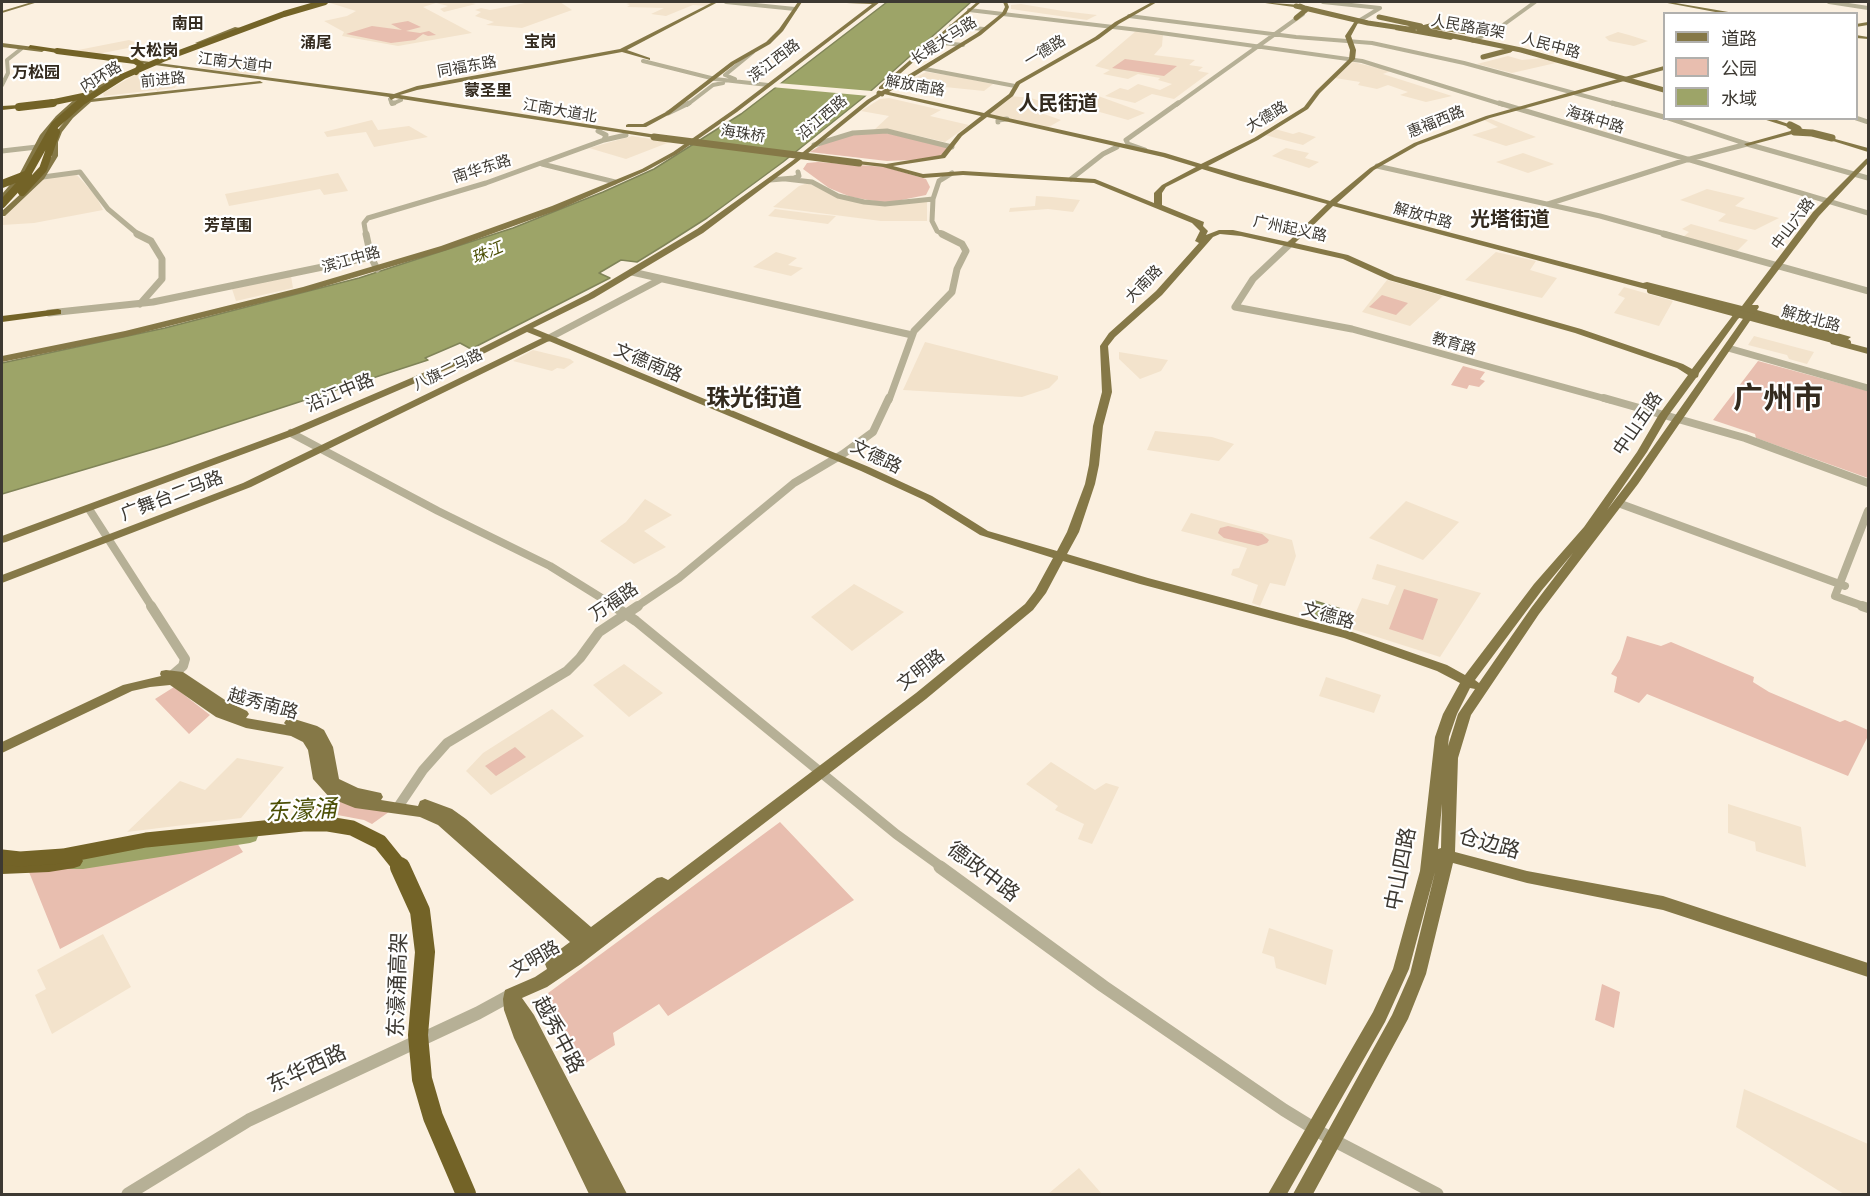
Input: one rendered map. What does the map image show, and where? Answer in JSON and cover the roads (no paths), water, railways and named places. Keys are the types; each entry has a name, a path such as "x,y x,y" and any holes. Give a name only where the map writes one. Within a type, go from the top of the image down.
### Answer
{"highway":[{"path":"183,53 216,37 275,15 326,2"},
{"name":"内环路","path":"2,193 38,176 49,156 48,143 62,123 81,105 134,73 266,22 326,2"},
{"name":"内环路","path":"2,193 24,180 55,125 75,106 104,87 163,59 284,14 326,2"},
{"path":"29,48 135,61 141,66 134,73"},
{"path":"2,108 60,102 81,97 104,87"},
{"path":"2,193 36,169 48,143"},
{"path":"2,318 58,312"},
{"name":"东濠涌高架","path":"2,858 63,856 146,840 303,824 328,824 352,828 380,842 399,864 420,911 425,951 418,1035 422,1079 433,1117 465,1194"},
{"name":"东濠涌高架","path":"2,858 23,860 65,856 140,842 304,824 339,826 370,837 384,847 397,862 414,899 423,935 417,1041 420,1075 431,1116 465,1194"},
{"path":"2,867 64,863 235,831"}],"main road":[{"path":"2,12 35,2"},
{"path":"2,193 20,181 48,128 79,102 165,56 236,30 326,2"},
{"name":"同福东路","path":"392,98 407,90 627,53 653,34 716,2"},
{"path":"736,64 779,33 800,2"},
{"path":"823,2 875,2"},
{"path":"857,2 875,2"},
{"name":"滨江西路","path":"690,141 875,2"},
{"name":"沿江西路","path":"676,245 757,188 880,93 885,84 979,2"},
{"path":"1004,14 1007,7 1005,2"},
{"name":"一德路","path":"935,160 946,155 963,132 1011,95 1015,86 1155,2"},
{"path":"1260,2 1312,8"},
{"name":"人民路高架","path":"1265,2 1323,10 1360,22 1526,52 1663,89"},
{"path":"1270,2 1312,8"},
{"path":"1657,2 1718,12"},
{"path":"1664,2 1726,12"},
{"path":"1296,6 1307,9 1296,19"},
{"name":"人民中路","path":"1312,8 1358,22 1474,41 1519,51 1663,89"},
{"path":"150,65 236,30 298,10"},
{"name":"长堤大马路","path":"880,93 963,45 1004,14"},
{"path":"1371,15 1421,26 1416,29 1405,29"},
{"path":"150,65 197,49 272,18"},
{"path":"197,49 272,18"},
{"path":"1352,59 1349,32 1358,22"},
{"path":"1425,32 1419,29 1432,26 1482,35"},
{"name":"江南大道中","path":"2,45 392,98"},
{"name":"江南大道中","path":"2,45 123,63 282,80 392,98"},
{"path":"1483,57 1508,50 1526,52"},
{"path":"643,130 707,87 738,60 753,52"},
{"path":"165,56 183,53"},
{"path":"627,53 645,60"},
{"name":"大德路","path":"1158,207 1158,193 1164,186 1256,139 1302,111 1352,59"},
{"name":"惠福西路","path":"1290,244 1330,204 1377,166 1427,139 1518,109 1663,69"},
{"name":"前进路","path":"2,108 282,80"},
{"path":"885,84 896,85"},
{"path":"377,94 407,90"},
{"name":"沿江西路","path":"676,245 770,180 880,93"},
{"name":"解放南路","path":"880,93 1007,119 1201,168"},
{"path":"869,101 895,96"},
{"name":"江南大道北","path":"392,98 567,125 643,130 655,136"},
{"name":"江南大道北","path":"392,98 602,129 626,135 655,136"},
{"path":"401,100 602,129"},
{"path":"2,193 20,181 29,179 64,118 79,102"},
{"path":"2,214 43,177 55,156 55,142 59,132 79,102"},
{"name":"解放南路","path":"984,116 998,122 1150,152 1201,168"},
{"path":"1772,120 1792,128 1869,149"},
{"path":"1774,120 1869,149"},
{"path":"1747,144 1792,128"},
{"name":"海珠桥","path":"655,136 883,165 923,176"},
{"name":"滨江中路","path":"2,358 151,328 377,268 500,229 613,182 690,141"},
{"path":"48,143 55,156"},
{"name":"海珠桥","path":"859,162 889,164 935,160"},
{"name":"中山六路","path":"1745,314 1829,202 1869,160"},
{"name":"中山六路","path":"1856,175 1869,166"},
{"name":"解放中路","path":"1201,168 1745,314"},
{"name":"广州起义路","path":"923,176 952,173 1105,183 1195,222 1345,257 1392,278 1617,344 1680,366 1697,371 1714,369"},
{"path":"20,181 27,184 22,197"},
{"path":"2,193 22,197"},
{"name":"解放中路","path":"1330,204 1553,263"},
{"path":"1321,213 1348,210"},
{"name":"大南路","path":"1105,385 1098,353 1099,344 1151,296 1203,237 1204,230 1195,222"},
{"name":"大南路","path":"1105,385 1103,350 1108,340 1159,293 1210,235 1219,232 1240,234"},
{"name":"沿江中路","path":"2,540 291,433 482,351 524,331 632,272 676,245"},
{"path":"1553,263 1869,347"},
{"name":"解放北路","path":"1745,314 1869,347"},
{"name":"中山五路","path":"1569,561 1618,503 1714,369 1729,347 1745,314"},
{"name":"中山五路","path":"1569,561 1664,416 1697,371 1745,314"},
{"name":"文德南路","path":"524,331 549,338 835,457"},
{"name":"八旗二马路","path":"247,485 549,338"},
{"name":"文明路","path":"511,995 551,976 588,941 921,696 1029,607 1040,593 1055,558 1080,517 1090,484 1105,385"},
{"name":"文德路","path":"835,457 847,465 928,503 973,534 1055,558 1348,635 1431,664 1481,689"},
{"name":"广舞台二马路","path":"2,579 247,485"},
{"name":"中山四路","path":"1277,1194 1372,1031 1394,987 1419,905 1442,852 1442,737 1453,707 1467,682 1538,587 1569,561"},
{"name":"中山四路","path":"1303,1194 1399,1019 1414,985 1433,918 1452,758 1465,714 1569,561"},
{"path":"2,742 129,682 152,676 171,677"},
{"path":"2,748 122,691 171,677"},
{"name":"越秀南路","path":"171,677 211,709 231,719 294,732 309,738 315,750 320,779 335,794 355,802 400,804 443,821 588,941"},
{"name":"仓边路","path":"1442,852 1668,897 1869,962"},
{"name":"仓边路","path":"1442,852 1527,877 1663,903 1869,970"},
{"name":"越秀中路","path":"511,995 512,1010 523,1038 599,1194"},
{"name":"越秀中路","path":"511,995 528,1021 617,1194"}],"street":[{"path":"726,2 795,9"},
{"path":"1323,2 1380,8 1358,22"},
{"path":"1474,41 1499,28 1535,2"},
{"path":"1829,2 1869,8"},
{"path":"1150,152 1128,144 1126,140 1312,8"},
{"name":"海珠中路","path":"969,10 1352,59 1418,76 1518,109 1869,213"},
{"path":"1139,13 1277,34 1372,43 1464,63 1578,92 1663,117"},
{"path":"951,26 984,29"},
{"path":"933,42 963,45"},
{"path":"2,85 8,73 7,60 19,49"},
{"path":"645,60 739,82 766,85"},
{"path":"925,69 1015,86"},
{"path":"707,87 739,82"},
{"path":"998,122 998,120 1007,119"},
{"path":"1672,120 1747,144 1869,178"},
{"path":"837,126 853,133"},
{"path":"602,129 606,135 604,140"},
{"path":"814,145 853,133 888,131 952,147"},
{"name":"南华东路","path":"371,257 364,226 366,219 486,183 604,140 626,135"},
{"path":"1546,204 1686,160 1747,144"},
{"path":"1071,179 1103,154 1121,146"},
{"path":"2,150 37,147"},
{"path":"770,180 798,177 794,162"},
{"path":"542,164 613,182"},
{"path":"1377,166 1616,220 1869,291"},
{"path":"43,177 80,172 108,209 141,237 151,241 162,259 162,279 140,304"},
{"path":"798,172 838,196 864,202 897,204 931,199"},
{"path":"931,199 941,178 952,173"},
{"path":"632,272 910,334 952,292 957,269 966,251 962,244 936,228 932,217 932,184 928,178 923,176"},
{"path":"786,179 812,182"},
{"name":"教育路","path":"1290,244 1253,279 1236,307 1352,329 1664,416 1678,417 1869,481"},
{"path":"58,312 140,304 371,257 377,268"},
{"name":"八旗二马路","path":"549,338 661,279"},
{"name":"万福路","path":"400,804 423,770 447,743 567,671 580,658 593,637 679,578 786,489 861,443 880,423 910,334"},
{"path":"1729,347 1869,387"},
{"name":"德政中路","path":"291,433 438,511 550,566 625,614 819,769 896,834 1034,936 1179,1039 1314,1128 1437,1194"},
{"path":"1618,503 1840,592 1869,607"},
{"path":"89,509 185,659 183,666 171,677"},
{"path":"1840,592 1869,511"},
{"path":"1840,592 1869,525"},
{"name":"东华西路","path":"128,1194 249,1120 435,1034 511,995"}],"water":[{"name":"珠江","path":"887,2 971,2 864,97 783,162 707,218 637,262 621,260 599,273 610,278 471,349 460,343 425,358 428,360 167,445 2,494 2,363 165,328 359,278 513,228 603,192 654,169 741,114"},
{"path":"1315,601 1341,609 1336,622 1310,614"}],"waterway":[{"name":"东濠涌","path":"64,862 83,862 250,836"}],"district":[{"name":"南田","path":"188,24"},
{"name":"宝岗","path":"540,42"},
{"name":"涌尾","path":"316,43"},
{"name":"大松岗","path":"154,51"},
{"name":"万松园","path":"36,73"},
{"name":"蒙圣里","path":"488,91"},
{"name":"人民街道","path":"1058,104"},
{"name":"光塔街道","path":"1510,220"},
{"name":"芳草围","path":"228,226"},
{"name":"珠光街道","path":"754,399"},
{"name":"广州市","path":"1778,399"}]}
